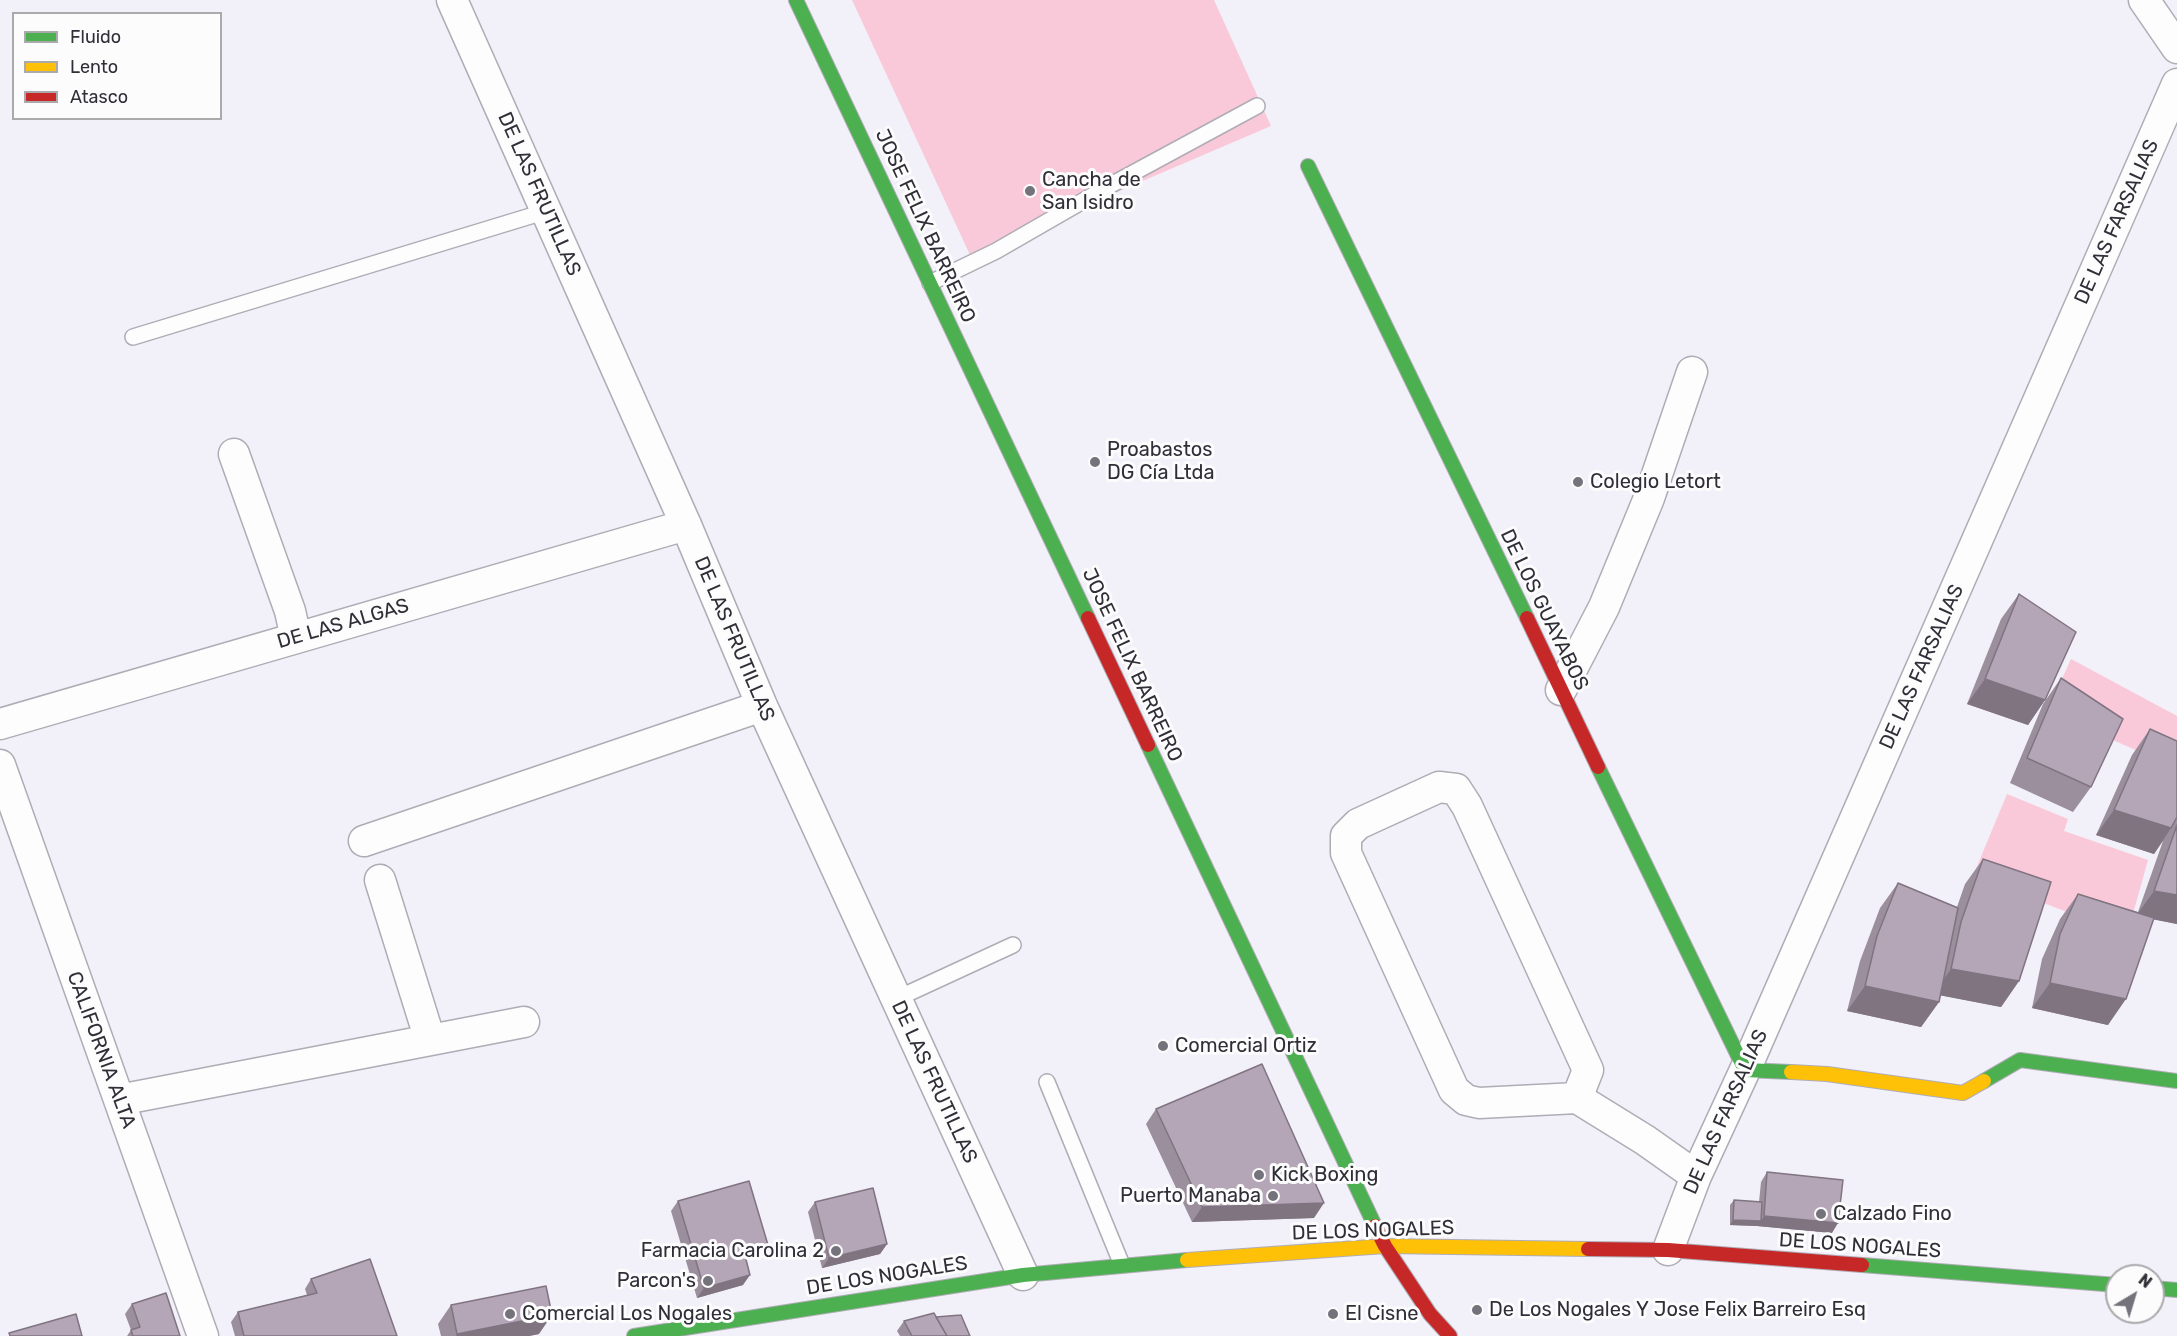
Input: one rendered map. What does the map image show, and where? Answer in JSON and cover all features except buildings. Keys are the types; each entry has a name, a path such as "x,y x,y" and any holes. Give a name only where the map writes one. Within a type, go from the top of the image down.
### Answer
{"street":[{"name":"DE LAS FRUTILLAS","path":"452,0 686,525 762,706 1023,1275"},
{"name":"JOSE FELIX BARREIRO","path":"796,0 1385,1246 1430,1314 1450,1336"},
{"path":"2144,0 2177,48"},
{"name":"DE LAS FARSALIAS","path":"1668,1250 1696,1176 1745,1070 2177,84"},
{"name":"DE LOS GUAYABOS","path":"1308,166 1745,1070"},
{"path":"1561,690 1604,607 1645,509 1692,372"},
{"path":"234,454 290,610 296,638"},
{"name":"DE LAS ALGAS","path":"0,724 686,525"},
{"path":"364,841 762,706"},
{"name":"CALIFORNIA ALTA","path":"0,765 203,1336"},
{"path":"1577,1098 1588,1070 1467,806 1456,789 1439,787 1358,824 1346,837 1346,853 1454,1090 1466,1100 1479,1103 1577,1098 1646,1140 1696,1176"},
{"path":"380,880 430,1040"},
{"path":"119,1100 524,1022"},
{"path":"1745,1070 1827,1074 1963,1093 2020,1060 2175,1077"},
{"name":"DE LOS NOGALES","path":"634,1336 1023,1275 1122,1265 1385,1246 1668,1250 2105,1284"}],"lane":[{"path":"930,283 996,251 1109,186 1257,106"},
{"path":"133,337 547,211"},
{"path":"896,999 1013,945"},
{"path":"1047,1082 1122,1265"}],"shaded area":[{"name":"Cancha de San Isidro","path":"852,0 1214,0 1271,126 970,255"},
{"path":"2071,659 2177,716 2177,768 2115,741 2051,703"},
{"path":"2007,794 2068,819 2064,831 2148,860 2127,935 1973,876"}],"traffic: fast":[{"path":"796,0 1088,618"},
{"path":"1308,166 1527,618"},
{"path":"1148,745 1375,1226"},
{"path":"1598,767 1745,1070 1791,1072"},
{"path":"1984,1081 2020,1060 2177,1081"},
{"path":"634,1336 1023,1275 1187,1260"},
{"path":"1862,1265 2105,1284"},
{"path":"2165,1289 2177,1290"}],"traffic: slow":[{"path":"1791,1072 1827,1074 1963,1093 1984,1081"},
{"path":"1187,1260 1385,1246 1588,1249"}],"traffic: jam":[{"path":"1088,618 1148,745"},
{"path":"1527,618 1598,767"},
{"path":"1375,1226 1385,1246 1430,1314 1450,1336"},
{"path":"1588,1249 1668,1250 1862,1265"}],"place":[{"name":"Cancha de San Isidro","path":"1030,191"},
{"name":"Proabastos DG Cía Ltda","path":"1095,462"},
{"name":"Colegio Letort","path":"1578,482"},
{"name":"Comercial Ortiz","path":"1163,1046"},
{"name":"Kick Boxing","path":"1259,1175"},
{"name":"Puerto Manaba","path":"1273,1196"},
{"name":"Calzado Fino","path":"1821,1214"},
{"name":"Farmacia Carolina 2","path":"836,1251"},
{"name":"Parcon's","path":"708,1281"},
{"name":"De Los Nogales Y Jose Felix Barreiro Esq","path":"1477,1310"},
{"name":"Comercial Los Nogales","path":"510,1314"},
{"name":"El Cisne","path":"1333,1314"}]}
